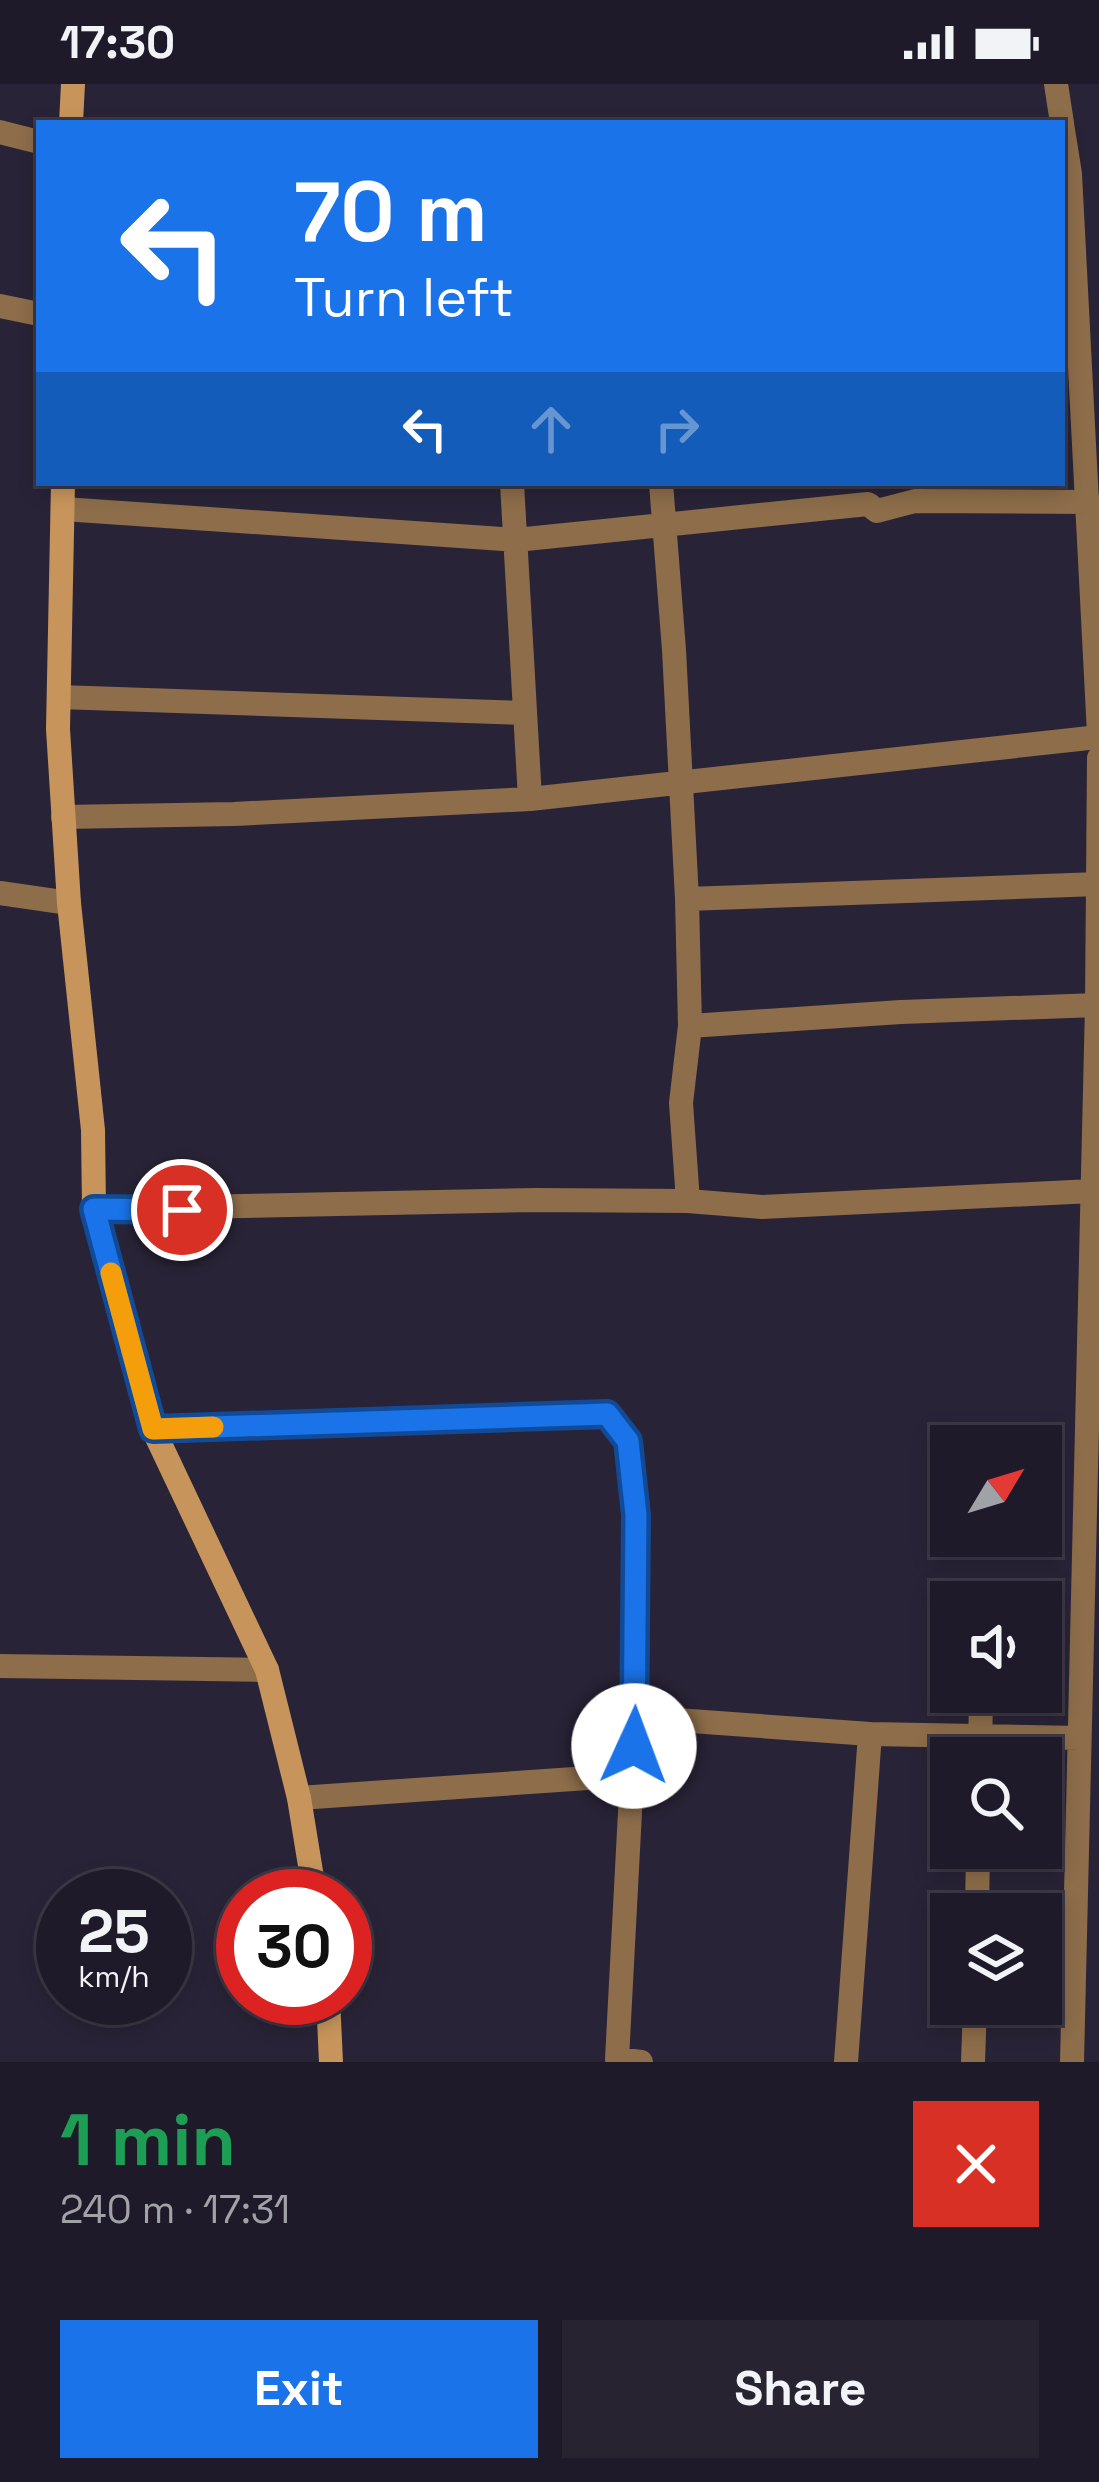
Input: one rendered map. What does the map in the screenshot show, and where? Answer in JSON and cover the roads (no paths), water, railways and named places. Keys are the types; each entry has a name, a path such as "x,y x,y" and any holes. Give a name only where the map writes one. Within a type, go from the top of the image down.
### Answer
{"street":[{"path":"71,120 73,84"},
{"path":"1056,84 1062,120"},
{"path":"0,132 36,141"},
{"path":"63,818 530,799 1099,735 1089,502 1066,173"},
{"path":"0,306 36,313"},
{"path":"512,486 530,799"},
{"path":"661,486 687,899 691,1026 681,1103 688,1201"},
{"path":"311,1869 299,1798 267,1670 153,1429 94,1209 93,1130 63,818 58,697 63,496 516,540 868,504 877,511 915,501 1089,502"},
{"path":"58,697 525,713"},
{"path":"1072,2062 1078,1738 1092,1450 1099,758"},
{"path":"687,899 1099,884"},
{"path":"0,893 69,903"},
{"path":"691,1026 1097,1005"},
{"path":"94,1209 688,1201 762,1207 1092,1192"},
{"path":"153,1429 607,1414 628,1441 636,1515 635,1717 617,2059 641,2062"},
{"path":"0,1666 267,1670"},
{"path":"635,1717 930,1741"},
{"path":"846,2062 870,1734"},
{"path":"1062,1739 1078,1738"},
{"path":"299,1798 632,1775"},
{"path":"329,2025 331,2062"},
{"path":"973,2062 974,2025"}]}
